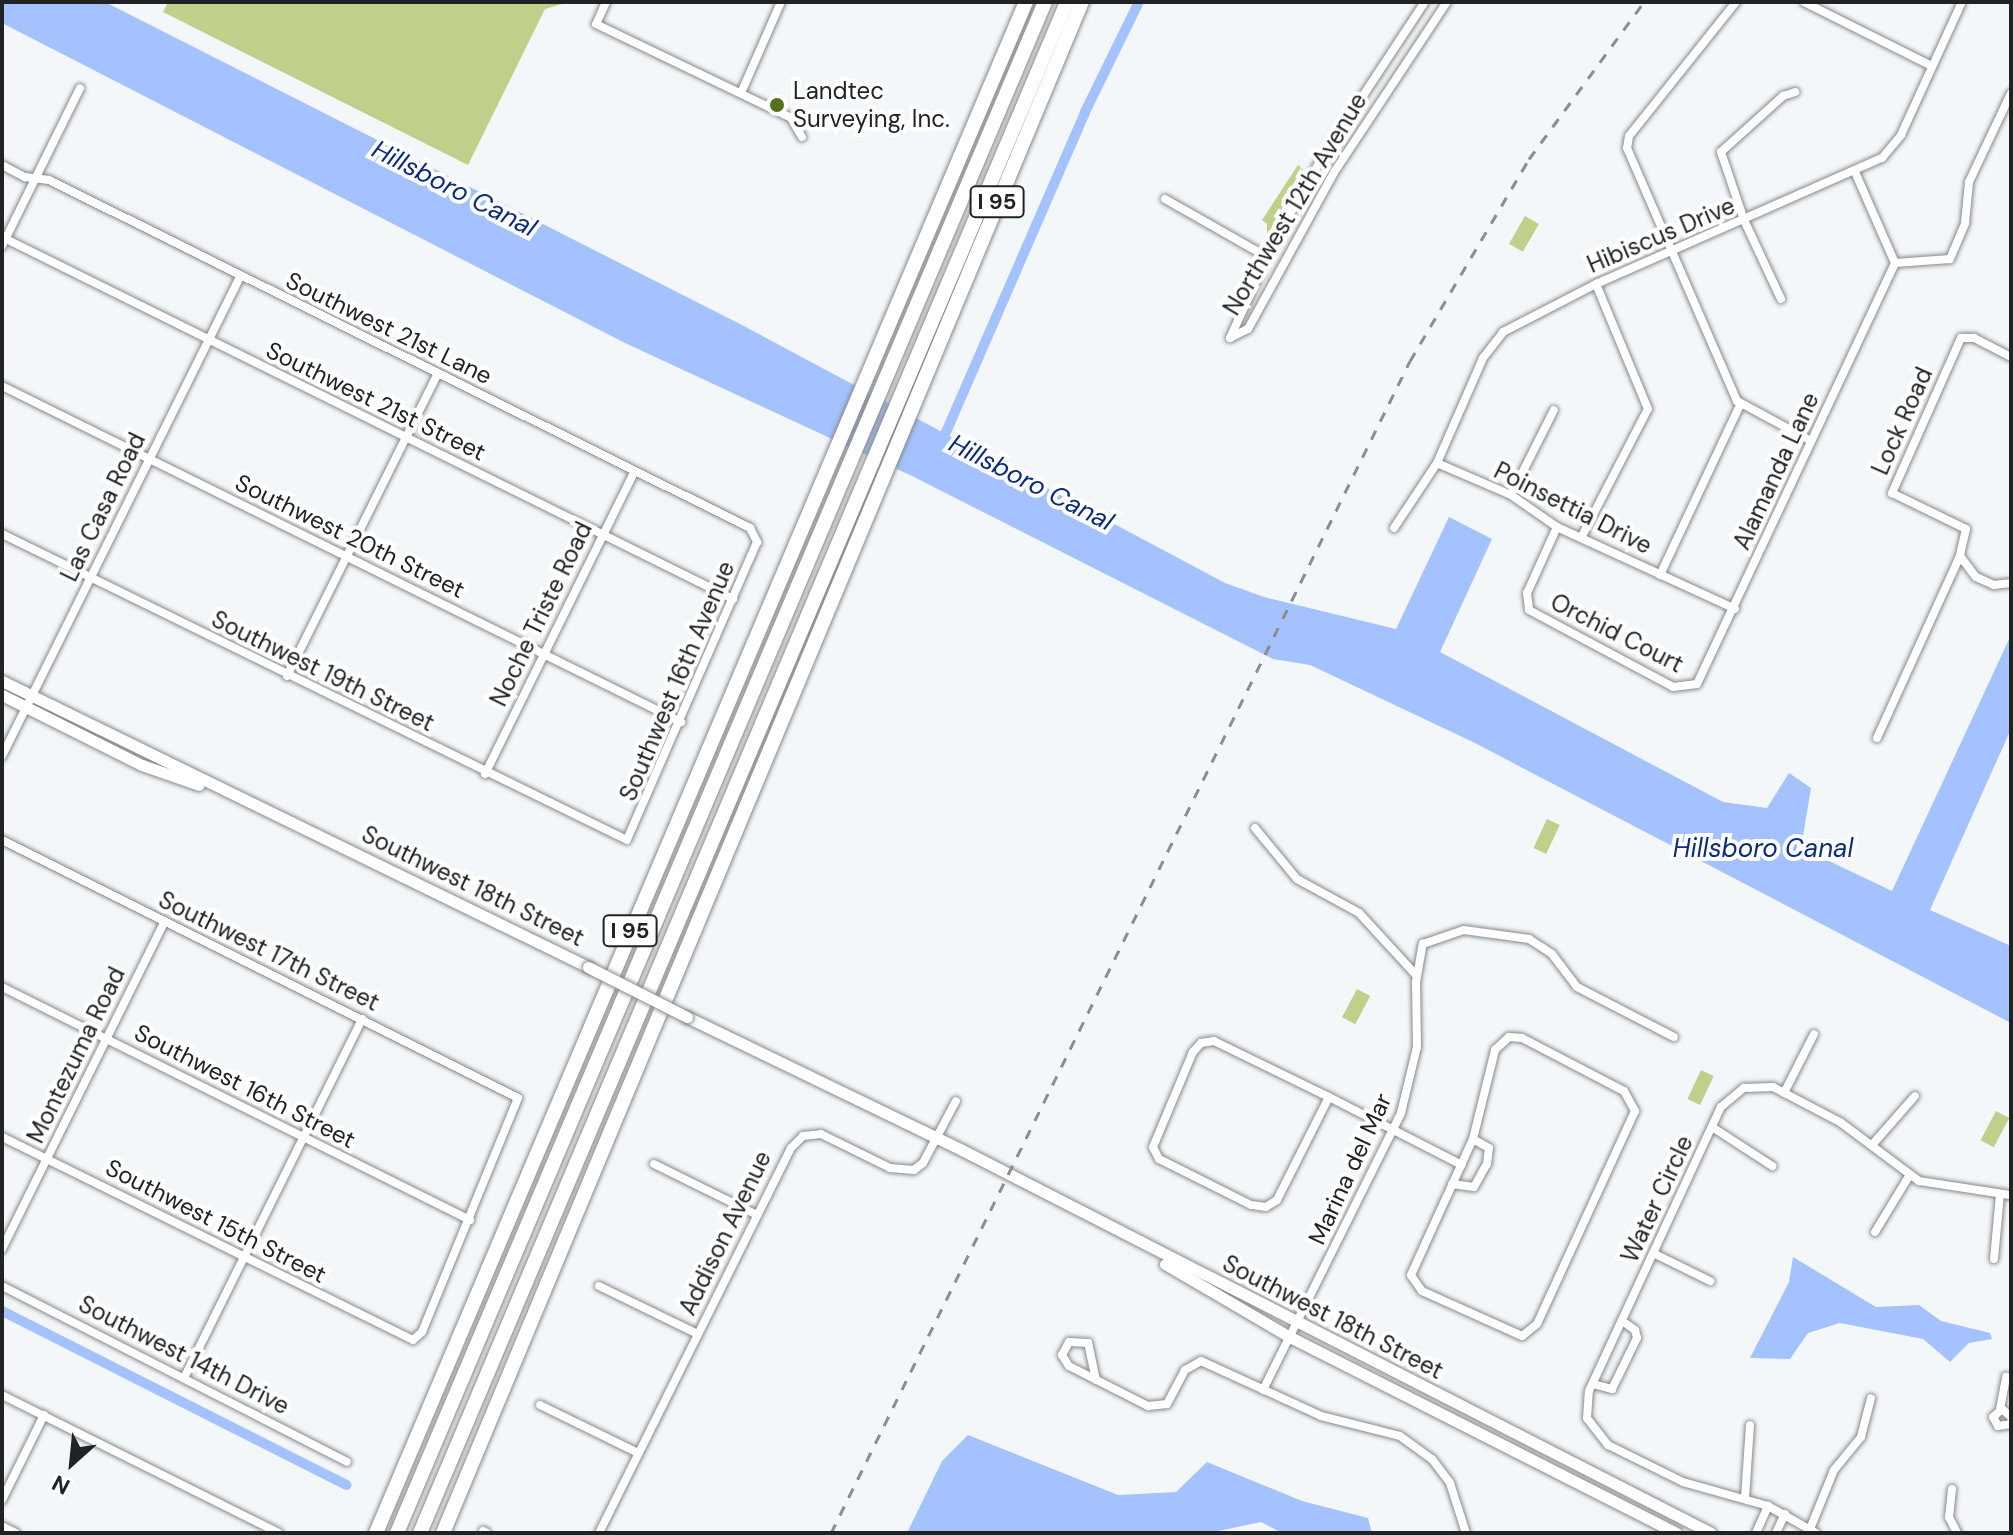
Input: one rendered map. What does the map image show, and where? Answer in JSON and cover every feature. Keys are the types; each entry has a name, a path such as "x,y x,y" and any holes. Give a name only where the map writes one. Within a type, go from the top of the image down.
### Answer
{"highway":[{"name":"I 95","path":"377,1533 1026,2"},
{"path":"397,1533 845,464 1045,2"},
{"name":"I 95","path":"443,1533 1078,3"},
{"path":"420,1533 898,391 1078,3"}],"main road":[{"name":"Southwest 18th Street","path":"2,681 29,702 142,765 248,803 588,967 1711,1533"},
{"name":"Southwest 18th Street","path":"2,695 29,702"},
{"name":"Southwest 18th Street","path":"936,1140 1290,1337 1676,1533"}],"street":[{"path":"606,2 596,24 791,118 802,137"},
{"path":"741,93 781,2"},
{"name":"Northwest 12th Avenue","path":"1425,2 1320,161 1267,257 1230,338 1248,329 1335,171 1444,5"},
{"path":"1433,2 1444,5"},
{"path":"1736,2 1629,136 1627,148 1669,251 1740,405 1811,441"},
{"path":"1804,2 1932,66"},
{"name":"Hibiscus Drive","path":"1394,528 1437,463 1493,341 1511,325 1596,284 1856,174 1882,158 1901,135 1962,2"},
{"path":"3,241 80,88"},
{"path":"1781,299 1744,220 1721,152 1783,96 1795,92"},
{"path":"1856,174 1895,263 1950,259 1965,223 1969,182 2011,93"},
{"name":"Southwest 21st Lane","path":"2,165 25,177 37,176 757,534"},
{"path":"1165,199 1267,257"},
{"name":"Southwest 21st Street","path":"3,241 733,599"},
{"name":"Alamanda Lane","path":"1687,689 1702,678 1895,263"},
{"name":"Las Casa Road","path":"2,756 240,277"},
{"path":"1581,538 1648,409 1596,284"},
{"name":"Lock Road","path":"1960,556 1966,529 1892,493 1961,338 1974,338 2011,357"},
{"path":"287,676 437,375"},
{"name":"Southwest 20th Street","path":"2,386 681,722"},
{"path":"1660,575 1740,405"},
{"path":"1511,495 1554,410"},
{"name":"Poinsettia Drive","path":"1437,463 1511,495 1557,527 1735,609"},
{"name":"Noche Triste Road","path":"485,774 634,473"},
{"name":"Orchid Court","path":"1557,527 1527,593 1529,610 1673,687 1687,689"},
{"name":"Southwest 19th Street","path":"2,534 485,774 627,840"},
{"name":"Southwest 16th Avenue","path":"627,840 681,722 757,534"},
{"path":"1877,738 1960,556 1976,577 1994,585 2011,583"},
{"path":"1255,828 1297,879 1359,913 1416,975"},
{"name":"Southwest 17th Street","path":"2,840 518,1098 470,1220"},
{"name":"Montezuma Road","path":"2,1249 165,921"},
{"name":"Marina del Mar","path":"1290,1337 1393,1131 1417,1047 1416,975 1423,944 1450,933 1479,930 1529,939 1552,954 1583,991 1674,1037"},
{"name":"Southwest 16th Street","path":"2,987 470,1220"},
{"path":"184,1378 362,1019"},
{"path":"1784,1093 1814,1034"},
{"path":"1509,1037 1522,1038 1624,1091 1634,1104 1633,1117 1528,1334 1509,1334 1413,1281 1411,1268 1473,1139 1495,1050 1509,1037"},
{"path":"1329,1097 1277,1200 1266,1207 1251,1205 1159,1159 1153,1147 1193,1052 1208,1041 1329,1097 1462,1165"},
{"name":"Water Circle","path":"1813,1531 1768,1506 1683,1482 1602,1442 1586,1412 1593,1384 1725,1101 1738,1091 1759,1085 1784,1093 1872,1145 1909,1176 1941,1188 2011,1195"},
{"path":"1872,1145 1915,1096"},
{"name":"Addison Avenue","path":"599,1533 786,1155 803,1136 830,1136 902,1172 923,1163 956,1101"},
{"path":"1712,1127 1772,1166"},
{"name":"Southwest 15th Street","path":"2,1137 413,1340 422,1332 470,1220"},
{"path":"1452,1184 1474,1187 1480,1180 1490,1155 1489,1148 1473,1139"},
{"path":"654,1164 757,1215"},
{"path":"1875,1232 1909,1176"},
{"path":"1994,1259 2000,1194"},
{"path":"1653,1253 1710,1281"},
{"name":"Southwest 14th Drive","path":"2,1286 347,1462"},
{"path":"599,1286 698,1334"},
{"path":"1593,1384 1612,1389 1637,1338 1622,1321"},
{"path":"1263,1390 1290,1337"},
{"path":"1096,1380 1088,1343 1069,1342 1064,1361 1096,1380 1148,1406 1162,1406 1171,1400 1185,1370 1201,1361 1321,1416 1381,1428 1417,1446 1450,1483 1466,1533"},
{"path":"2006,1377 2000,1409 1994,1422 2011,1424"},
{"path":"2,1395 279,1533"},
{"path":"1813,1531 1834,1470 1861,1437 1871,1398"},
{"path":"540,1405 638,1453"},
{"path":"2000,1409 2011,1417"},
{"path":"2,1500 44,1415"},
{"path":"1745,1498 1750,1425"},
{"path":"1952,1489 1949,1517 1957,1533"},
{"path":"1756,1533 1768,1506"},
{"path":"1776,1533 1785,1514"},
{"path":"2,1526 16,1533"}],"green space":[{"path":"168,2 569,2 545,9 468,165 163,12"},
{"path":"1298,165 1305,171 1267,235 1267,224 1262,220"},
{"path":"1525,216 1539,224 1523,252 1509,244"},
{"path":"1547,819 1560,825 1546,854 1533,848"},
{"path":"1357,989 1370,996 1355,1024 1342,1017"},
{"path":"1701,1070 1714,1076 1700,1105 1687,1099"},
{"path":"1996,1111 2009,1118 1994,1147 1981,1140"}],"water":[{"name":"Hillsboro Canal","path":"2,2 105,2 740,324 1225,583 1264,597 1396,629 1449,517 1492,539 1440,652 1723,802 1767,808 1789,773 1811,788 1803,836 1829,861 1892,891 2011,635 2011,729 1930,910 2011,946 2011,1023 1473,742 1310,665 1273,659 912,476 625,343 2,23"},
{"path":"1793,1257 1876,1307 1919,1305 1941,1321 1990,1333 1992,1339 1969,1343 1950,1362 1923,1339 1840,1323 1808,1333 1790,1359 1750,1358 1789,1282"},
{"path":"968,1435 1118,1495 1176,1492 1207,1462 1302,1501 1368,1518 1372,1533 1282,1533 1261,1522 1209,1533 907,1533 942,1461"}],"waterway":[{"path":"940,446 1085,112 1139,2"},
{"path":"2,1311 347,1485"}],"railway":[{"path":"831,1533 1410,361 1529,159 1644,2"}],"place":[{"name":"Landtec Surveying, Inc.","path":"777,105"}]}
